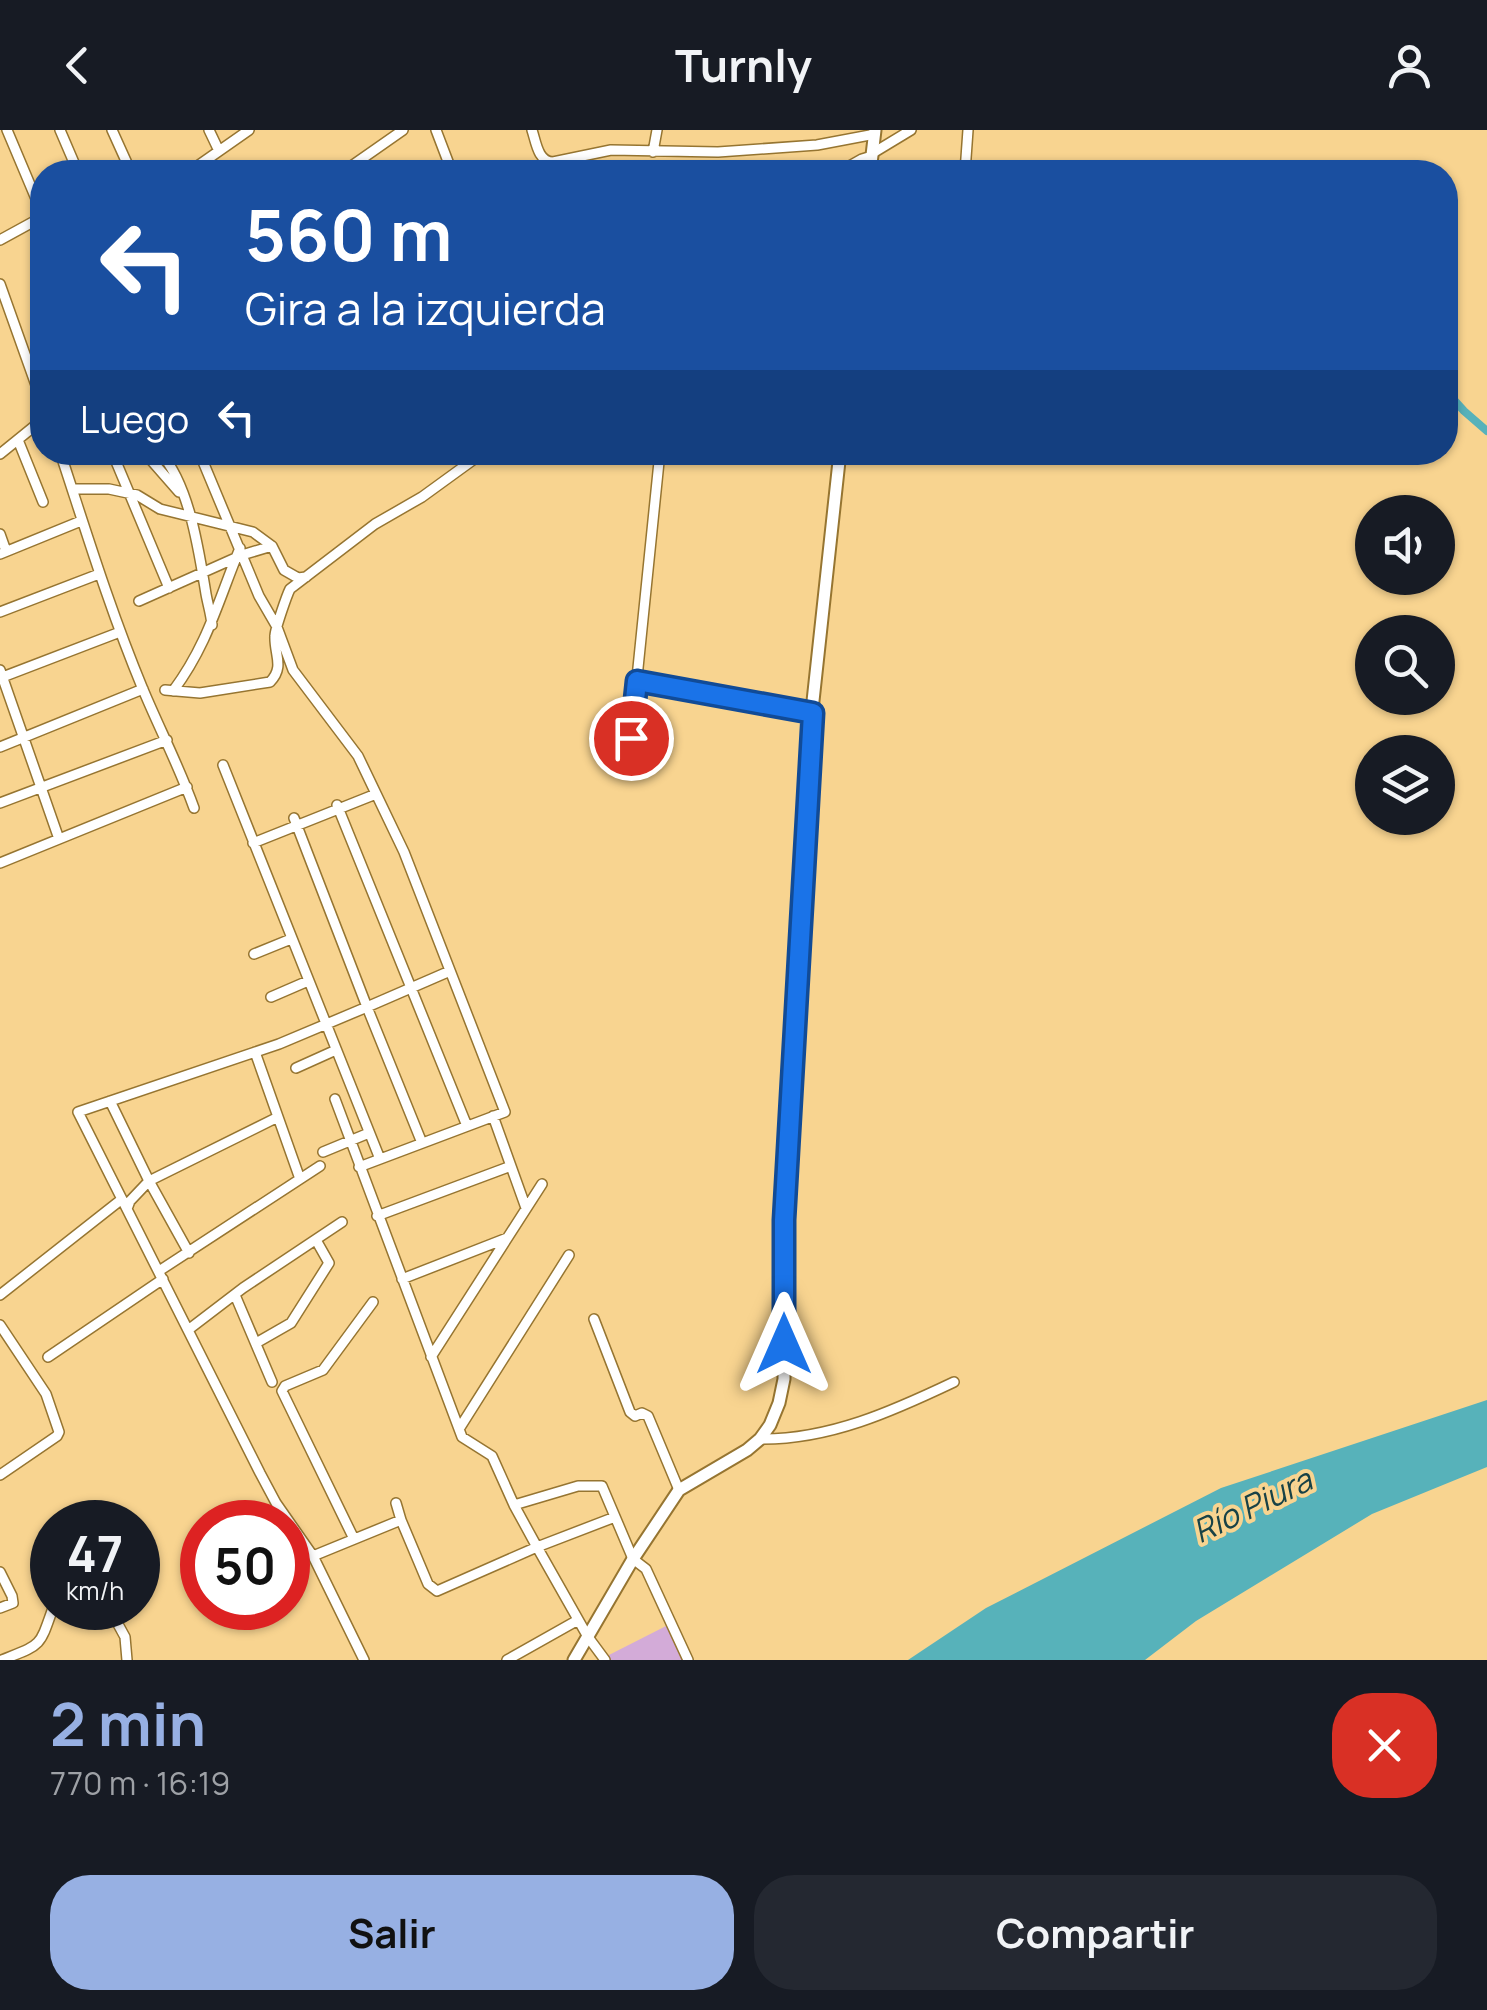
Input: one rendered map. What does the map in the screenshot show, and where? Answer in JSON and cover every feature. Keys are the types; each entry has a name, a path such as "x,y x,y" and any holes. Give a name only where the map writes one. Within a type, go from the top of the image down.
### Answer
{"main road":[{"path":"871,160 875,132"},
{"path":"574,1660 679,1490 760,1439 780,1404 784,1379 784,1220 813,713 839,465"}],"street":[{"path":"7,130 30,186"},
{"path":"60,130 73,160"},
{"path":"112,130 126,160"},
{"path":"209,130 219,151"},
{"path":"206,160 249,130"},
{"path":"361,160 403,130"},
{"path":"436,130 447,160"},
{"path":"532,130 546,160"},
{"path":"653,152 657,130"},
{"path":"860,160 911,130"},
{"path":"966,160 968,130"},
{"path":"558,160 611,150 718,152 817,145 875,132"},
{"path":"0,240 30,222"},
{"path":"0,284 30,368"},
{"path":"0,454 30,430"},
{"path":"18,440 42,502"},
{"path":"64,465 120,632 194,808"},
{"path":"117,465 169,588"},
{"path":"156,465 184,497"},
{"path":"169,465 184,497 204,572 212,625"},
{"path":"204,465 239,554 277,627 293,670 349,742 404,852 505,1112 358,1166"},
{"path":"239,554 212,625 188,670 169,690 200,693 270,682 276,677 279,663 275,636 290,590 375,524 466,465"},
{"path":"628,766 659,465"},
{"path":"72,489 129,493 160,509 253,532 272,546 284,570 298,578 308,577"},
{"path":"0,534 3,552 81,521"},
{"path":"139,601 239,554 272,546"},
{"path":"0,612 99,574"},
{"path":"59,840 1,675 120,632"},
{"path":"637,681 813,713"},
{"path":"0,747 143,689"},
{"path":"0,803 168,740"},
{"path":"223,765 380,1159"},
{"path":"0,863 187,788"},
{"path":"253,843 296,822 376,794"},
{"path":"338,808 467,1126"},
{"path":"296,822 422,1143"},
{"path":"254,954 291,939"},
{"path":"364,1660 313,1556 276,1503 78,1112 255,1052 450,971"},
{"path":"270,997 308,981"},
{"path":"296,1068 336,1050"},
{"path":"255,1052 300,1179"},
{"path":"353,1092 333,1099 459,1429 466,1441 492,1456 514,1506 605,1660"},
{"path":"110,1101 188,1253"},
{"path":"493,1116 526,1208"},
{"path":"0,1294 130,1201 149,1181 278,1117"},
{"path":"323,1152 369,1133"},
{"path":"48,1357 188,1253 320,1166"},
{"path":"377,1216 510,1166"},
{"path":"431,1357 542,1184"},
{"path":"188,1330 342,1222"},
{"path":"402,1279 509,1237"},
{"path":"256,1343 291,1323 329,1264 316,1240"},
{"path":"459,1429 570,1255"},
{"path":"235,1295 272,1382"},
{"path":"354,1540 282,1391 285,1386 319,1374 373,1302"},
{"path":"594,1318 630,1412 634,1416 648,1416 679,1490"},
{"path":"0,1325 46,1394 59,1432 0,1475"},
{"path":"760,1439 787,1439 852,1424 895,1410 954,1382"},
{"path":"514,1506 578,1486 602,1486 633,1559 646,1570 688,1660"},
{"path":"396,1503 428,1584 437,1591 615,1517"},
{"path":"313,1556 402,1520"},
{"path":"0,1572 13,1603 0,1608"},
{"path":"507,1660 578,1620"},
{"path":"2,1660 37,1645 45,1630"},
{"path":"121,1630 127,1660"}],"shaded area":[{"path":"668,1625 685,1660 609,1660 607,1656"}],"water":[{"name":"Río Piura","path":"1487,1400 1487,1467 1372,1514 1196,1621 1145,1660 908,1660 986,1608 1221,1488"}],"waterway":[{"path":"1458,404 1487,431"}],"route":[{"path":"631,738 637,681 813,713 784,1220 784,1344"}]}
